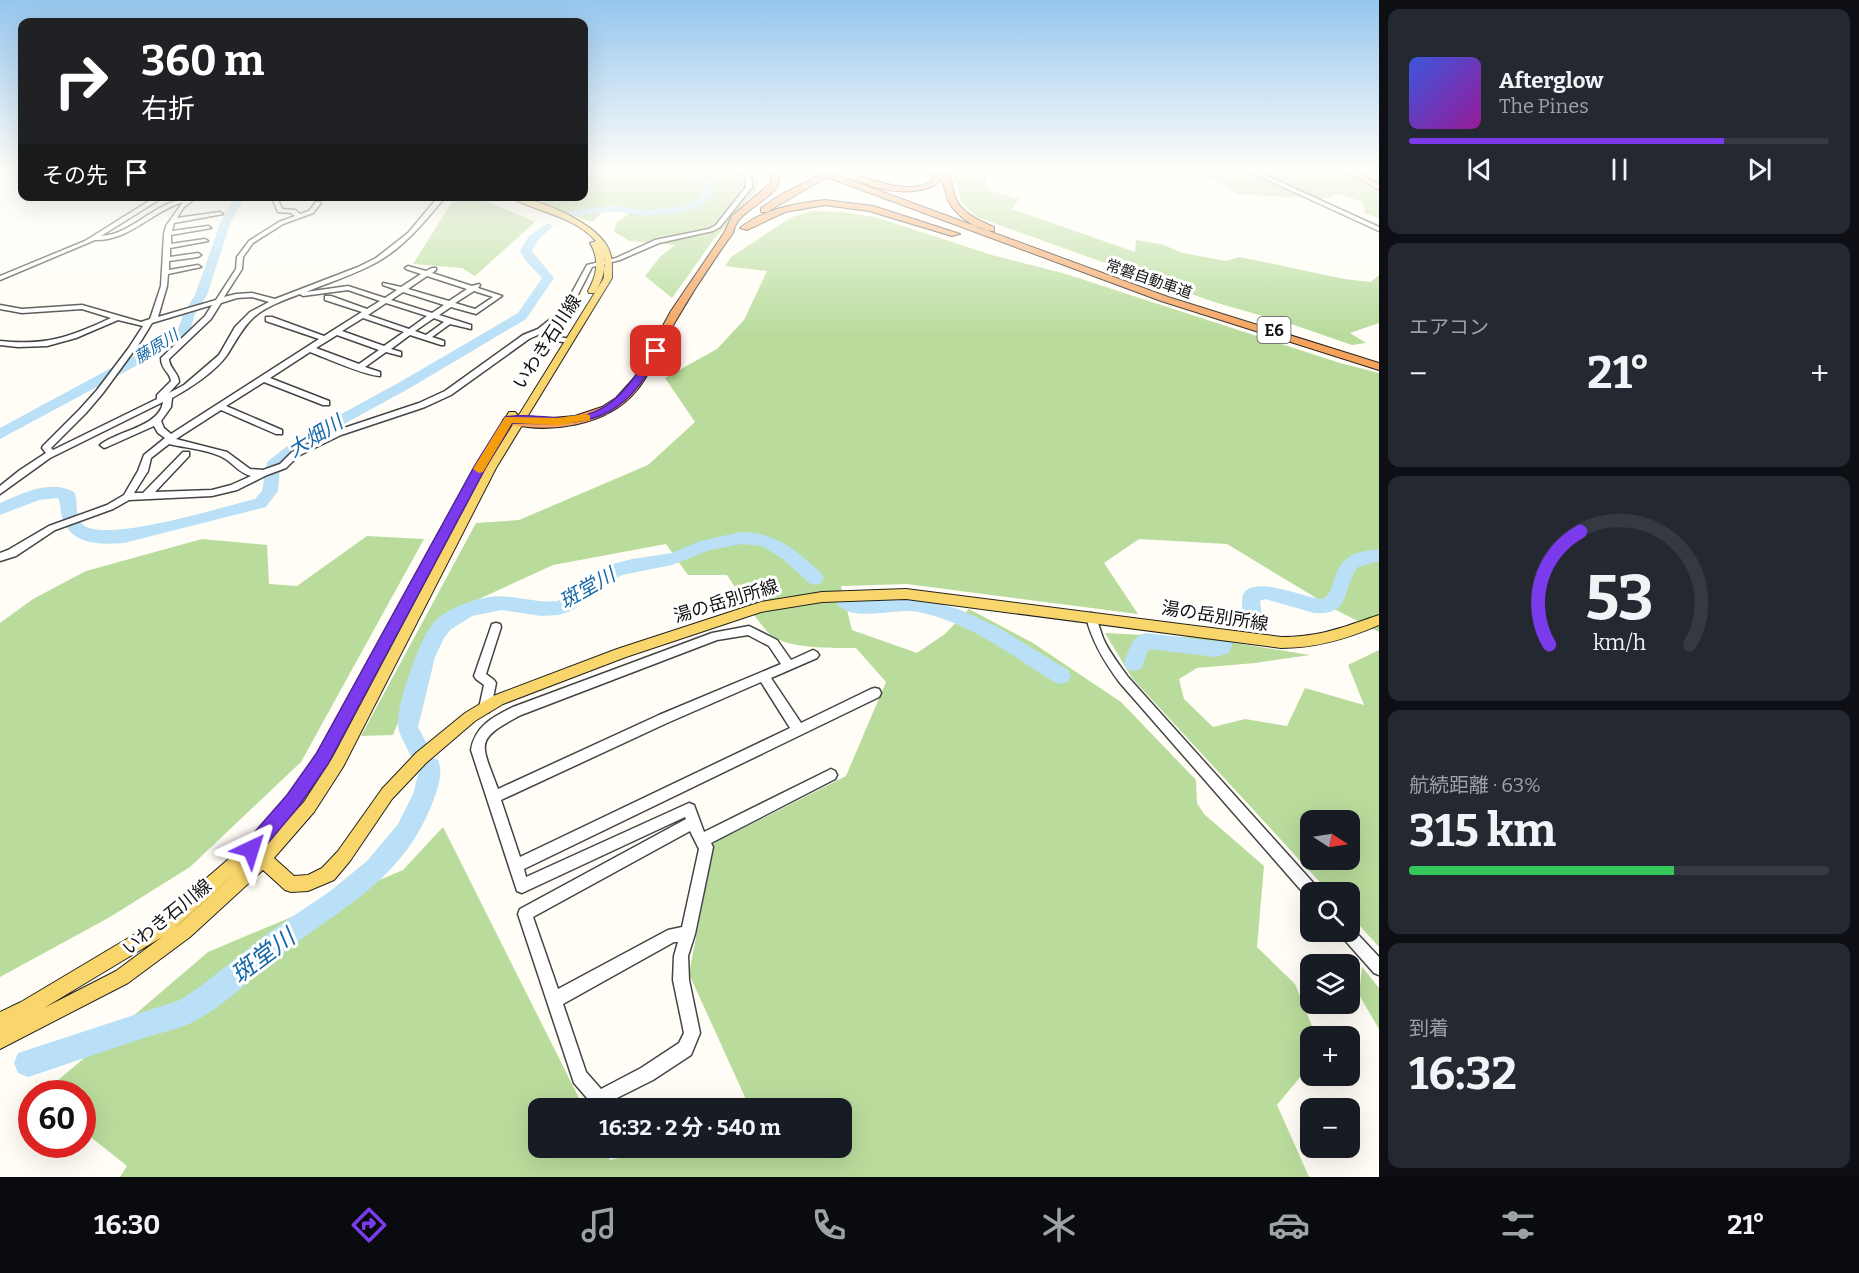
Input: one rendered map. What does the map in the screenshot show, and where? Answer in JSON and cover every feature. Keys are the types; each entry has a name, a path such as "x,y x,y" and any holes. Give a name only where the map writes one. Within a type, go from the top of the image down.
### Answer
{"highway":[{"path":"513,421 569,421 604,411 628,395 644,373 660,339 732,224"},
{"path":"728,233 740,224"},
{"path":"656,351 668,341 717,257 748,224"},
{"path":"744,228 752,224"},
{"path":"923,224 1181,306"},
{"name":"常磐自動車道","path":"954,224 1181,306 1379,367"},
{"name":"常磐自動車道","path":"962,224 1170,296 1379,360"},
{"path":"981,224 1170,296"}],"main road":[{"path":"565,224 579,230 592,241 605,261"},
{"path":"578,224 604,246 605,261"},
{"name":"いわき石川線","path":"0,1021 27,1008 163,927 251,849 293,801 322,759 475,477 564,340 602,290 608,278 605,261"},
{"name":"いわき石川線","path":"0,1040 122,977 184,931 262,860 309,807 338,762 513,421"},
{"name":"湯の岳別所線","path":"251,849 291,884 308,883 328,874 344,856 387,794 414,765 442,740 485,708 525,688 576,669 761,607 822,597 906,594 1290,644 1343,635 1379,620"}],"street":[{"path":"0,278 97,238 119,224"},
{"path":"97,238 106,239 136,224"},
{"path":"52,454 46,448 81,413 109,380 151,321 166,272 167,234 171,224"},
{"path":"159,402 158,398 175,382 165,365 165,358 202,326 239,269 240,257 251,242 281,224"},
{"path":"0,491 23,472 52,454 168,398 201,377 222,356 246,321 274,301 378,259 410,234 418,224"},
{"path":"127,497 212,494 234,488 265,472 283,466 295,454 338,433 422,405 448,393 526,338 541,331 566,310 589,266 657,241 704,232 720,224"},
{"path":"167,234 208,228"},
{"path":"167,247 205,241"},
{"path":"167,259 198,255"},
{"path":"166,272 198,267"},
{"path":"384,284 476,312 498,296 476,286 408,268"},
{"path":"0,557 127,497 144,471 147,457 171,438 434,269"},
{"path":"359,368 476,286"},
{"path":"294,292 308,294 344,287 468,327"},
{"path":"0,307 22,310 82,307 132,322 151,321 244,294 274,301"},
{"path":"328,298 441,343"},
{"path":"0,343 41,345 62,342 116,318"},
{"path":"269,319 326,339"},
{"path":"427,338 449,321"},
{"path":"541,331 551,338 564,340"},
{"path":"337,332 398,354"},
{"path":"310,349 377,374"},
{"path":"265,379 326,403"},
{"path":"104,445 157,422 167,407 168,398"},
{"path":"221,407 279,432"},
{"path":"157,422 163,434 171,438 172,442 228,455 242,471 248,473 265,472"},
{"path":"146,496 186,454"},
{"path":"1091,617 1095,636 1102,650 1124,680 1303,882"},
{"path":"485,708 490,682 480,676 496,627"},
{"path":"693,822 525,914 580,1077 599,1099 647,1074 685,1049 692,1033 681,980 681,956 688,934 706,847 701,841 688,809 522,886 477,750 480,737 487,729 517,711 582,684 716,636 749,630 773,643 788,665"},
{"path":"494,797 663,719 813,654"},
{"path":"576,669 582,684"},
{"path":"763,676 798,729"},
{"path":"515,866 875,693"},
{"path":"701,841 831,776"},
{"path":"554,1000 673,935 688,934"},
{"path":"1356,942 1379,968"}],"green space":[{"path":"438,224 533,224 475,276 462,268 413,264"},
{"path":"616,224 727,224 672,298 645,276 660,257 675,245 630,241 614,232"},
{"path":"781,224 896,224 992,255 1066,274 1340,363 1379,373 1379,632 1336,610 1227,544 1139,539 1104,563 1138,614 907,584 841,586 852,630 917,653 945,634 969,609 1033,643 1121,702 1196,780 1197,803 1204,814 1264,866 1257,947 1295,984 1300,996 1300,1014 1307,1014 1312,1026 1300,1026 1300,1077 1277,1105 1309,1177 120,1177 127,1166 96,1141 96,1080 58,1080 208,952 403,870 443,827 579,1098 528,1098 528,1158 609,1158 610,1160 619,1158 852,1158 852,1098 744,1098 689,974 714,843 846,776 886,682 856,648 801,646 772,636 727,575 688,575 666,544 553,565 442,616 393,735 361,736 476,523 519,520 648,465 695,422 665,378 717,349 744,320 767,271 725,266 731,257"},
{"path":"996,224 1055,224 1135,252 1136,240 1161,244 1183,253 1226,261 1240,257 1344,279 1371,282 1379,275 1379,323 1350,333 1366,343 1352,345 1294,325 1214,302"},
{"path":"367,536 424,539 301,762 190,867 110,917 0,977 0,623 33,599 86,571 202,539 267,545 269,584 297,586"},
{"path":"1105,633 1204,638 1310,655 1197,668 1179,679 1184,699 1213,727 1245,719 1287,726 1305,688 1364,705 1348,665 1379,650 1379,947 1360,926 1360,882 1320,882 1309,870 1360,870 1360,810 1300,810 1300,860 1132,678"},
{"path":"1362,967 1379,988 1379,1029 1360,997"}],"waterway":[{"name":"藤原川","path":"0,434 155,350 185,328 187,318 199,300 206,282 225,224"},
{"name":"大畑川","path":"0,509 35,495 62,493 68,496 68,509 75,527 91,536 112,538 260,503 270,491 272,466 304,440 405,385 522,316 548,278 543,270 530,259 526,251 533,238 548,226"},
{"name":"斑堂川","path":"418,748 408,727 425,657 443,625 466,611 492,603 510,603 541,609 563,607 577,594 616,570 632,565 672,559 706,545 741,538 755,538 778,546 815,578"},
{"name":"斑堂川","path":"1253,615 1251,598 1265,592 1314,606 1329,605 1338,595 1352,562 1379,555"},
{"name":"斑堂川","path":"844,601 860,607 902,602 932,607 971,622 1061,676"},
{"name":"斑堂川","path":"1134,663 1141,644 1145,641 1216,649 1222,647 1223,642"},
{"name":"斑堂川","path":"28,1063 186,1011 277,942 338,901 375,870 406,832 424,794 430,767"}],"slow traffic":[{"path":"479,469 509,420 558,422 586,417"}],"route":[{"path":"251,849 293,801 322,759 480,467 509,420 569,421 604,411 628,395 656,351"}]}
